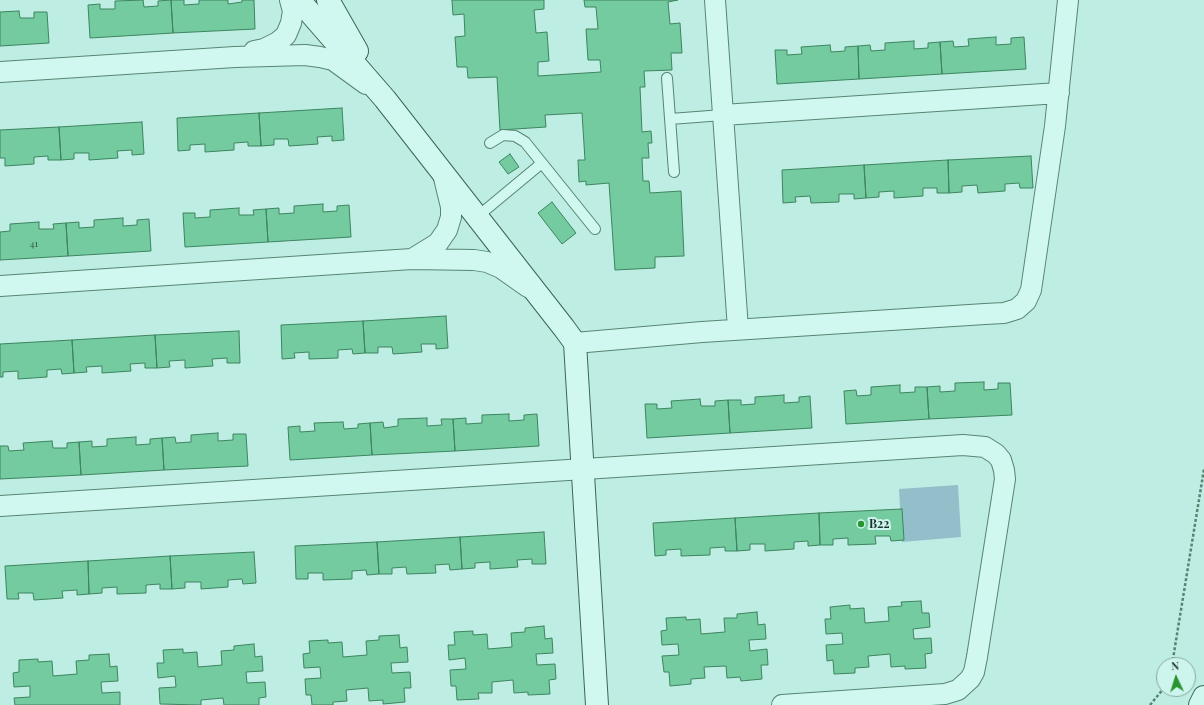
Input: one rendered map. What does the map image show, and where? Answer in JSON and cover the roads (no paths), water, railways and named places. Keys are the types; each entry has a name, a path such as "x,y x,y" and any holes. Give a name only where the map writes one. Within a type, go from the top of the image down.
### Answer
{"street":[{"path":"235,57 264,49 278,42 286,35 291,23 293,11 290,0"},
{"path":"299,0 385,99 574,343 597,705"},
{"path":"328,0 385,99"},
{"path":"715,0 738,329"},
{"path":"574,343 738,329 986,314 1017,309 1026,301 1031,290 1059,93 1068,0"},
{"path":"0,72 235,57 320,57 333,60 385,99"},
{"path":"723,115 1059,93"},
{"path":"412,260 438,243 447,230 451,217 443,174"},
{"path":"0,286 412,260 474,260 487,262 501,268 536,293"},
{"path":"0,506 963,445 985,447 996,454 1004,470 1005,479 977,657 974,672 970,679 958,690 945,694 782,705"},
{"path":"1200,705 1204,698"}],"lane":[{"path":"667,78 674,172"},
{"path":"670,119 723,115"},
{"path":"490,143 503,135 514,136 525,142 594,229"},
{"path":"477,217 542,163"}],"place":[{"name":"B22","path":"861,524"}]}
